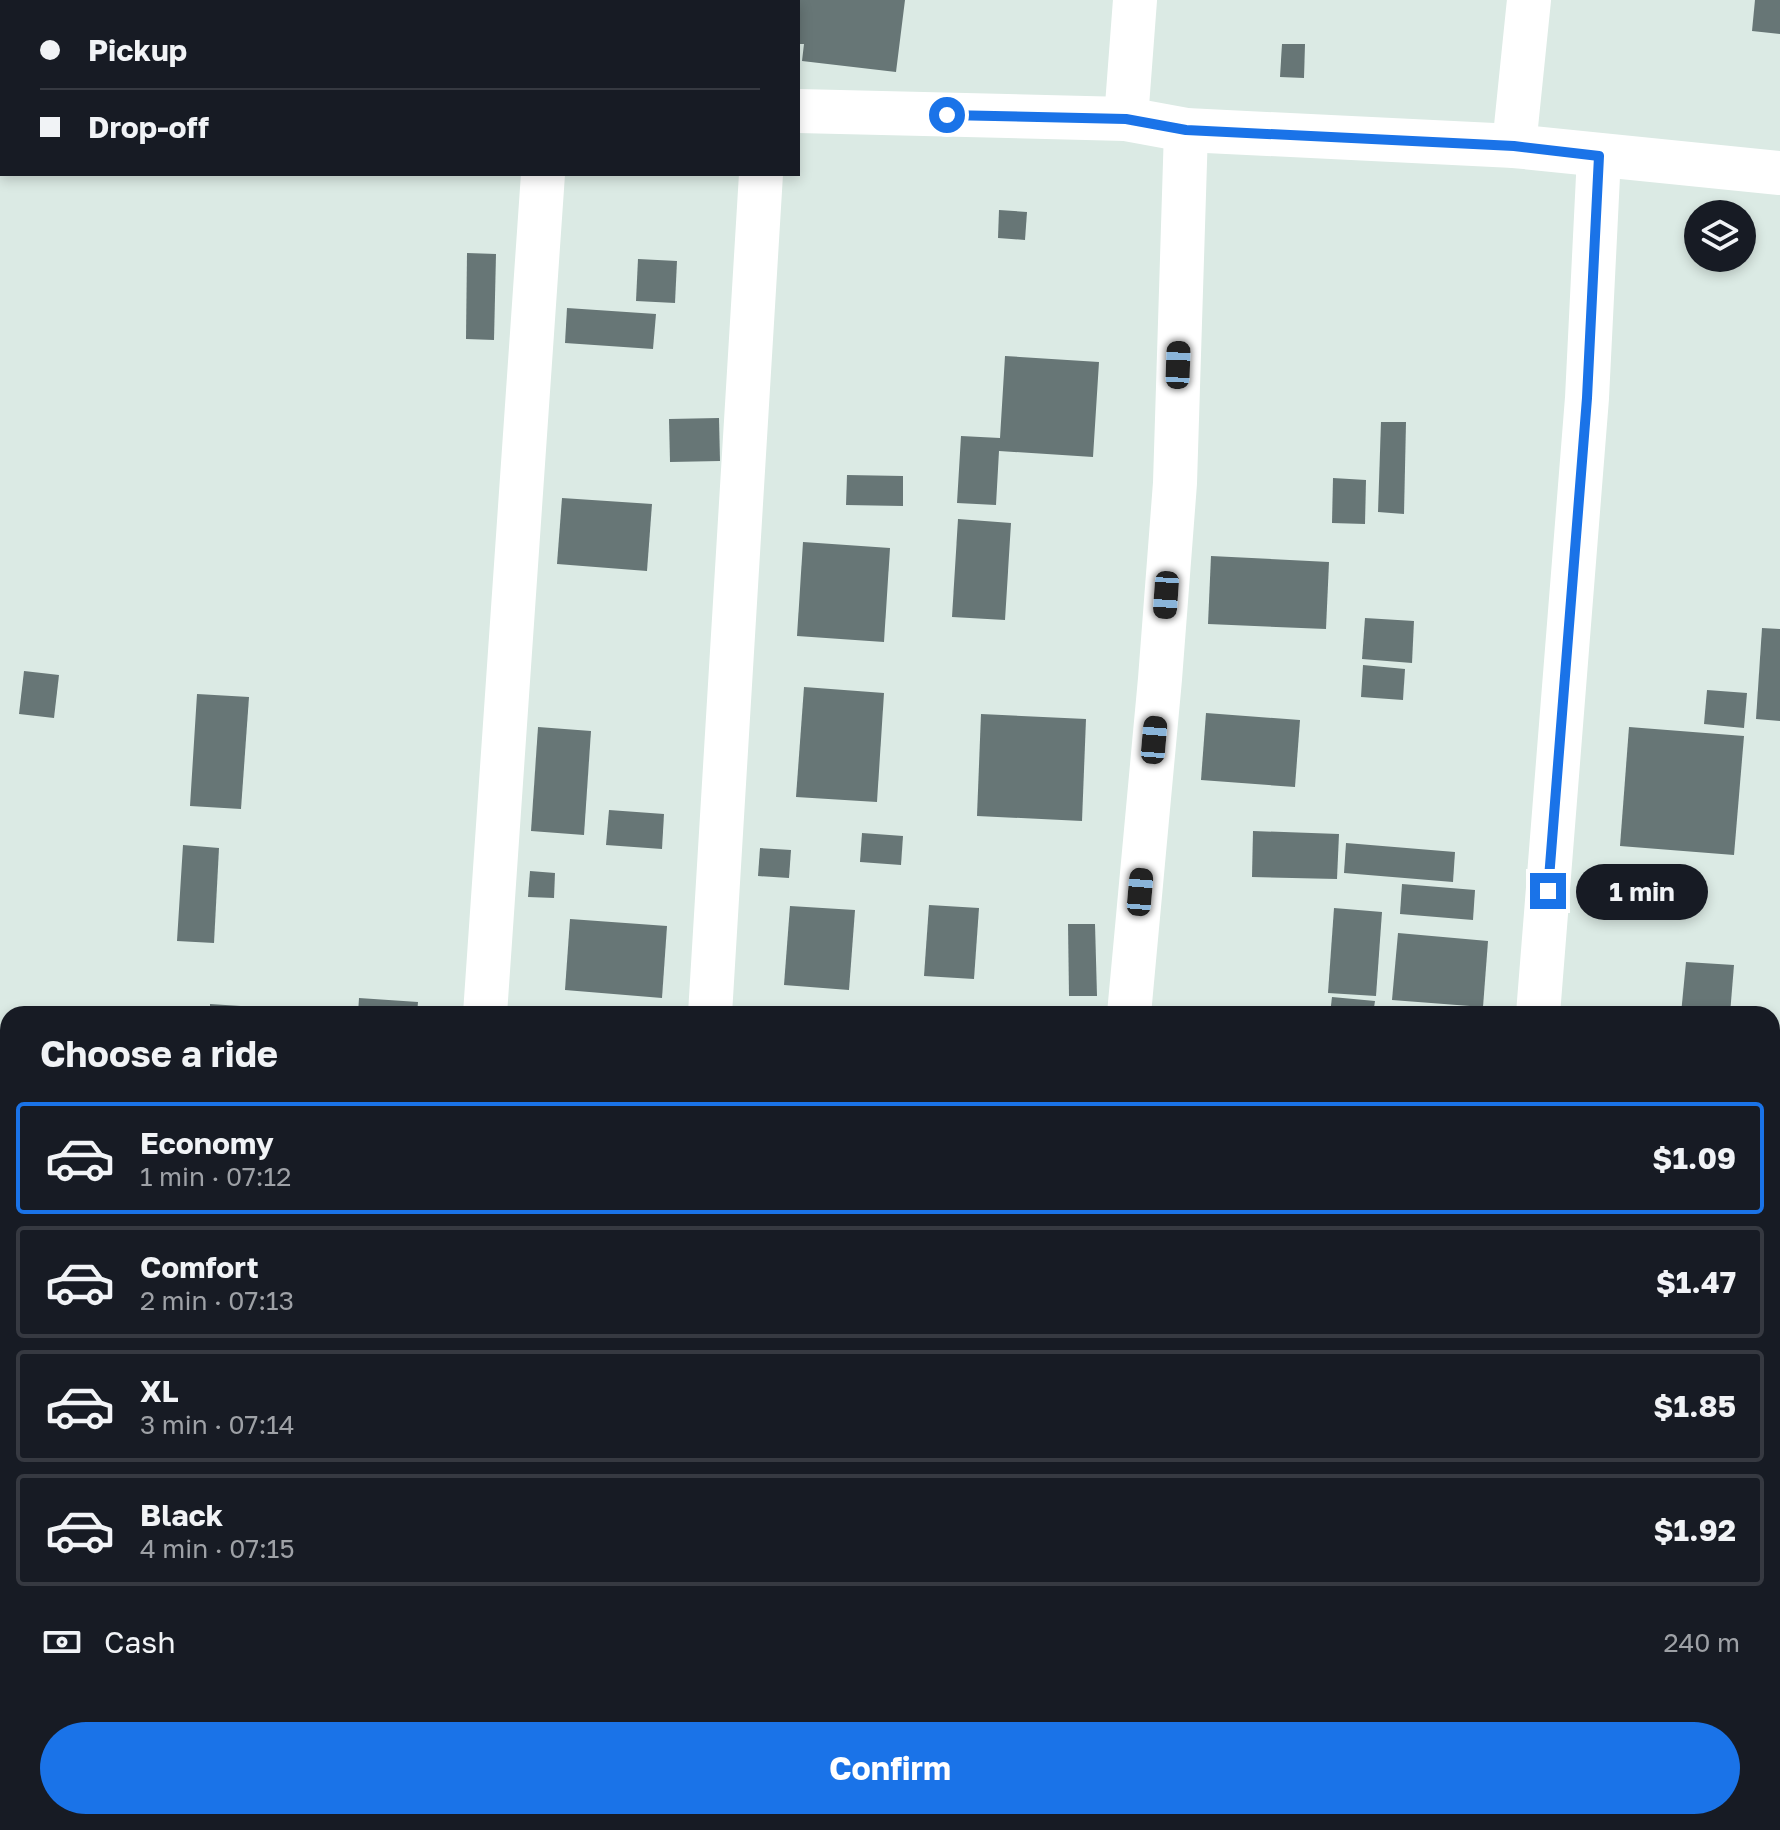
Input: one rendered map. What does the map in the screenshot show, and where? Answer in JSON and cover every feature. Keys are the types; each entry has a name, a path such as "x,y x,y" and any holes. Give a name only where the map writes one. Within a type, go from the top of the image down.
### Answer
{"street":[{"path":"1126,119 1135,0"},
{"path":"1514,146 1529,0"},
{"path":"800,111 1126,119 1186,130 1514,146 1780,173"},
{"path":"1130,1006 1175,483 1186,130"},
{"path":"1539,1006 1587,398 1599,156"},
{"path":"486,1006 543,176"},
{"path":"710,1006 761,176"}],"building":[{"path":"800,0 905,0 896,72 802,61 804,44 800,44"},
{"path":"1755,0 1780,0 1780,34 1752,31"},
{"path":"1282,44 1305,44 1304,78 1280,77"},
{"path":"999,210 1027,212 1025,240 998,238"},
{"path":"467,253 496,254 494,340 466,339"},
{"path":"638,259 677,261 675,303 636,301"},
{"path":"567,308 656,314 653,349 565,343"},
{"path":"1005,356 1099,362 1093,457 999,451 996,505 957,503 961,436 1000,438"},
{"path":"719,418 720,461 670,462 669,419"},
{"path":"1381,422 1406,422 1404,514 1378,512"},
{"path":"847,475 903,476 903,506 846,505"},
{"path":"1333,478 1366,480 1365,524 1332,523"},
{"path":"562,498 652,504 647,571 557,564"},
{"path":"958,519 1011,523 1005,620 952,617"},
{"path":"803,542 890,548 884,642 797,636"},
{"path":"1211,556 1329,562 1326,629 1208,624"},
{"path":"1365,618 1414,621 1412,663 1362,659"},
{"path":"1762,628 1780,629 1780,721 1756,719"},
{"path":"1363,665 1405,669 1403,700 1361,697"},
{"path":"24,671 59,675 54,718 19,714"},
{"path":"804,687 884,693 877,802 796,797"},
{"path":"1707,690 1747,693 1744,728 1704,724"},
{"path":"197,694 249,697 241,809 190,806"},
{"path":"1206,713 1300,720 1295,787 1201,780"},
{"path":"981,714 1086,719 1082,821 977,816"},
{"path":"538,727 591,731 584,835 531,831"},
{"path":"1629,727 1744,736 1734,855 1620,846"},
{"path":"609,810 664,814 662,849 606,845"},
{"path":"1253,831 1339,834 1337,879 1252,877"},
{"path":"862,833 903,836 901,865 860,862"},
{"path":"1346,843 1455,852 1453,882 1344,873"},
{"path":"183,845 219,848 214,943 177,941"},
{"path":"760,848 791,850 789,878 758,876"},
{"path":"530,871 555,873 554,898 528,897"},
{"path":"1402,884 1475,890 1473,920 1400,914"},
{"path":"929,905 979,908 974,979 924,976"},
{"path":"790,906 855,910 849,990 784,985"},
{"path":"1334,908 1382,912 1376,996 1328,993"},
{"path":"570,919 667,926 662,998 565,990"},
{"path":"1068,924 1095,924 1097,996 1069,996"},
{"path":"1398,933 1488,941 1483,1006 1392,1000"},
{"path":"1686,962 1734,965 1731,1006 1682,1006"},
{"path":"1332,997 1375,1001 1374,1006 1331,1006"},
{"path":"359,998 418,1002 418,1006 358,1006"}],"route":[{"path":"947,115 1126,119 1186,130 1514,146 1599,156 1587,398 1548,891"}]}
